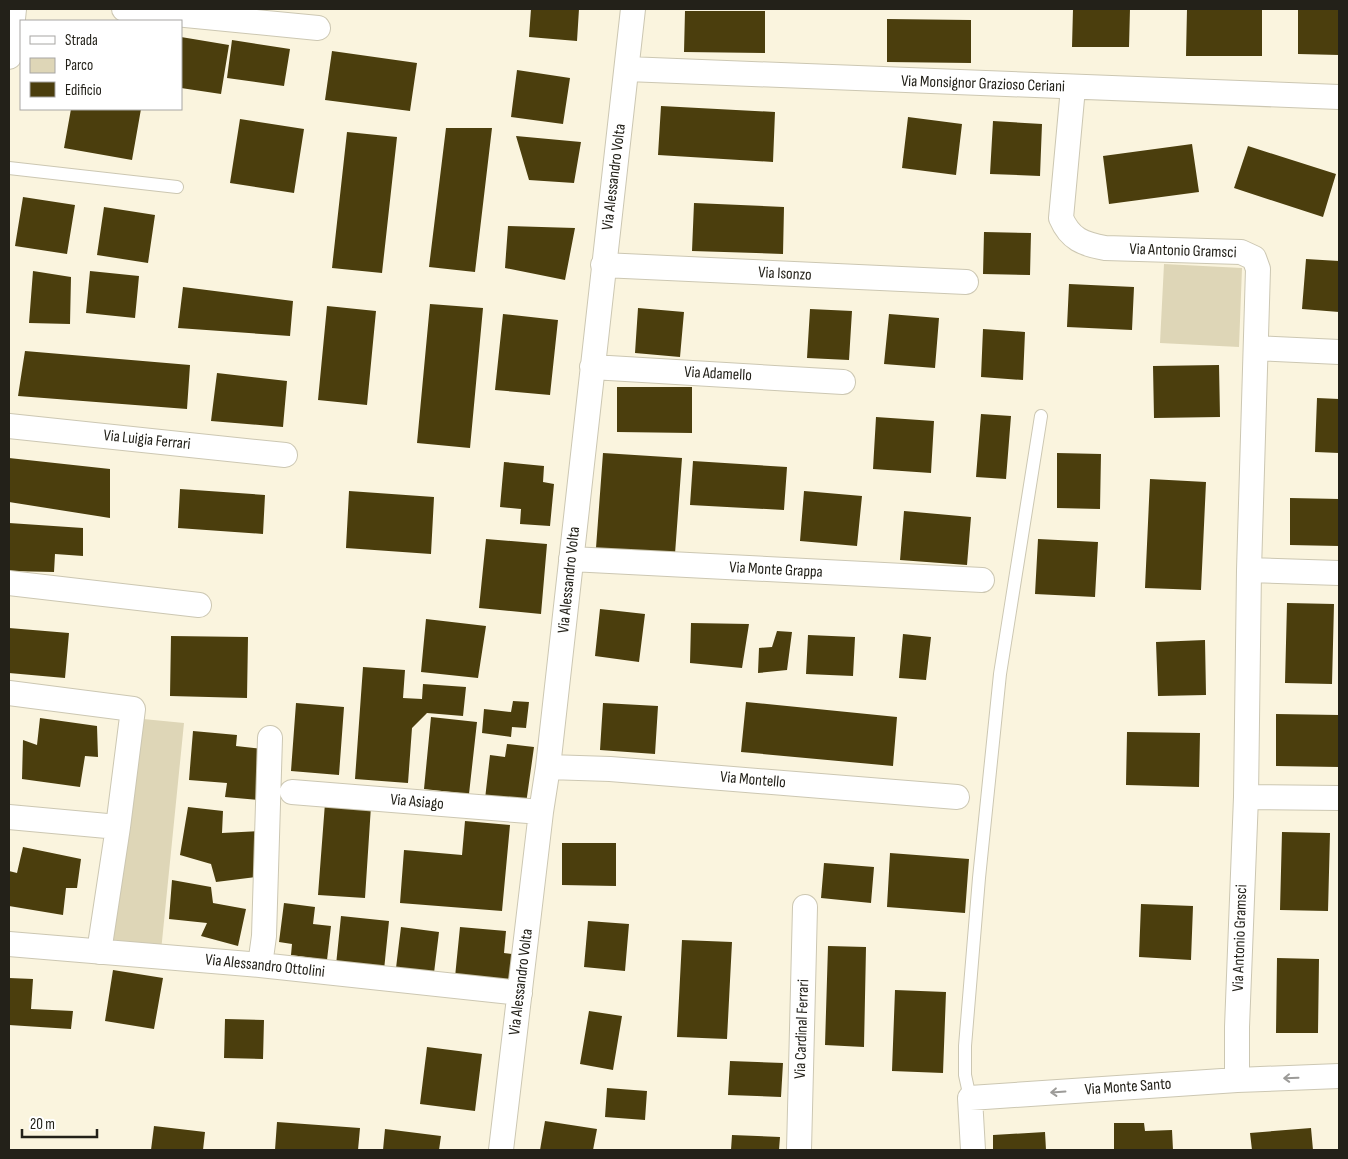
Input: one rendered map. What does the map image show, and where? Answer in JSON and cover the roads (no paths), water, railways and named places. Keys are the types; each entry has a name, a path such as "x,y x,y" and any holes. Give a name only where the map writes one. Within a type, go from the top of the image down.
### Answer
{"street":[{"path":"9,57 14,9"},
{"path":"124,9 318,28"},
{"name":"Via Alessandro Volta","path":"501,1150 548,767 633,9"},
{"name":"Via Monsignor Grazioso Ceriani","path":"627,69 1339,97"},
{"name":"Via Antonio Gramsci","path":"1073,88 1061,218 1066,230 1076,239 1105,248 1241,252 1254,258 1258,269 1249,570 1246,797 1236,1080"},
{"name":"Via Isonzo","path":"604,265 966,282"},
{"path":"1256,348 1339,352"},
{"name":"Via Adamello","path":"592,367 843,382"},
{"name":"Via Luigia Ferrari","path":"9,426 285,455"},
{"name":"Via Monte Grappa","path":"571,559 982,580"},
{"path":"1249,570 1339,573"},
{"path":"9,583 199,605"},
{"path":"9,693 133,709 99,952"},
{"path":"260,965 264,936 270,738"},
{"name":"Via Montello","path":"548,767 610,769 957,797"},
{"name":"Via Asiago","path":"292,792 541,812"},
{"path":"1246,797 1339,798"},
{"path":"9,817 118,826"},
{"name":"Via Cardinal Ferrari","path":"799,1150 806,907"},
{"name":"Via Alessandro Ottolini","path":"9,944 260,965 520,994"},
{"name":"Via Monte Santo","path":"970,1098 1236,1080 1339,1076"},
{"path":"970,1098 973,1150"}],"lane":[{"path":"9,168 177,187"},
{"path":"970,1098 965,1075 965,1046 979,878 1000,674 1041,416"}]}
